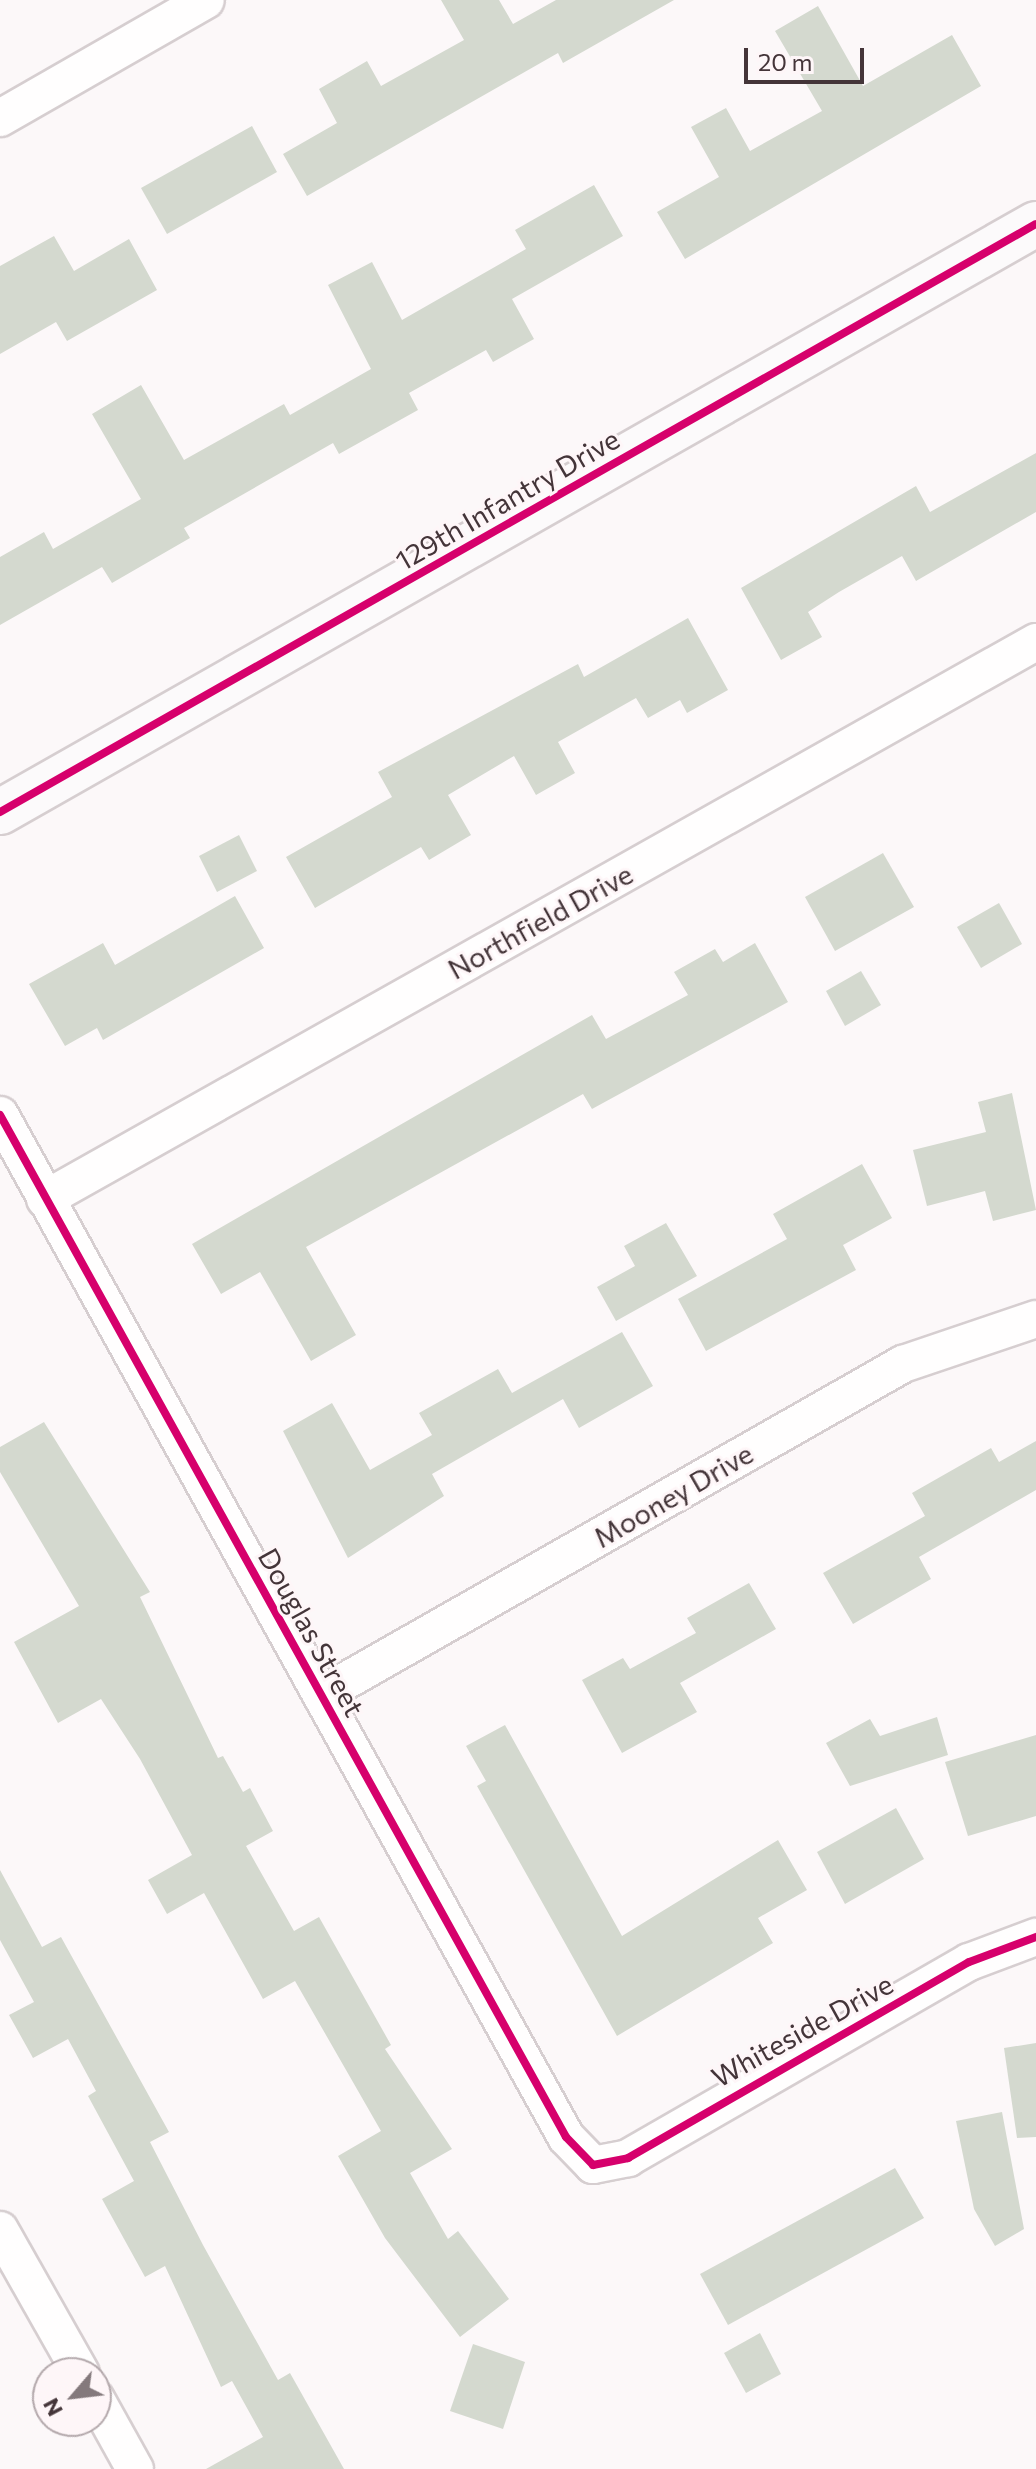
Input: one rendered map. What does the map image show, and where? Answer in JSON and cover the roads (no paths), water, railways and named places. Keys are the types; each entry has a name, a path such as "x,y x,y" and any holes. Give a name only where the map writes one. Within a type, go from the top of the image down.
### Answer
{"street":[{"path":"0,118 206,0"},
{"name":"129th Infantry Drive","path":"0,812 1036,224"},
{"name":"Northfield Drive","path":"45,1199 1036,642"},
{"name":"Douglas Street","path":"0,1115 566,2137 593,2165"},
{"name":"Mooney Drive","path":"321,1695 903,1364 1036,1319"},
{"name":"Whiteside Drive","path":"593,2165 628,2158 969,1962 1036,1937"},
{"path":"0,2230 9,2268 70,2357"},
{"path":"112,2428 135,2469"}]}
